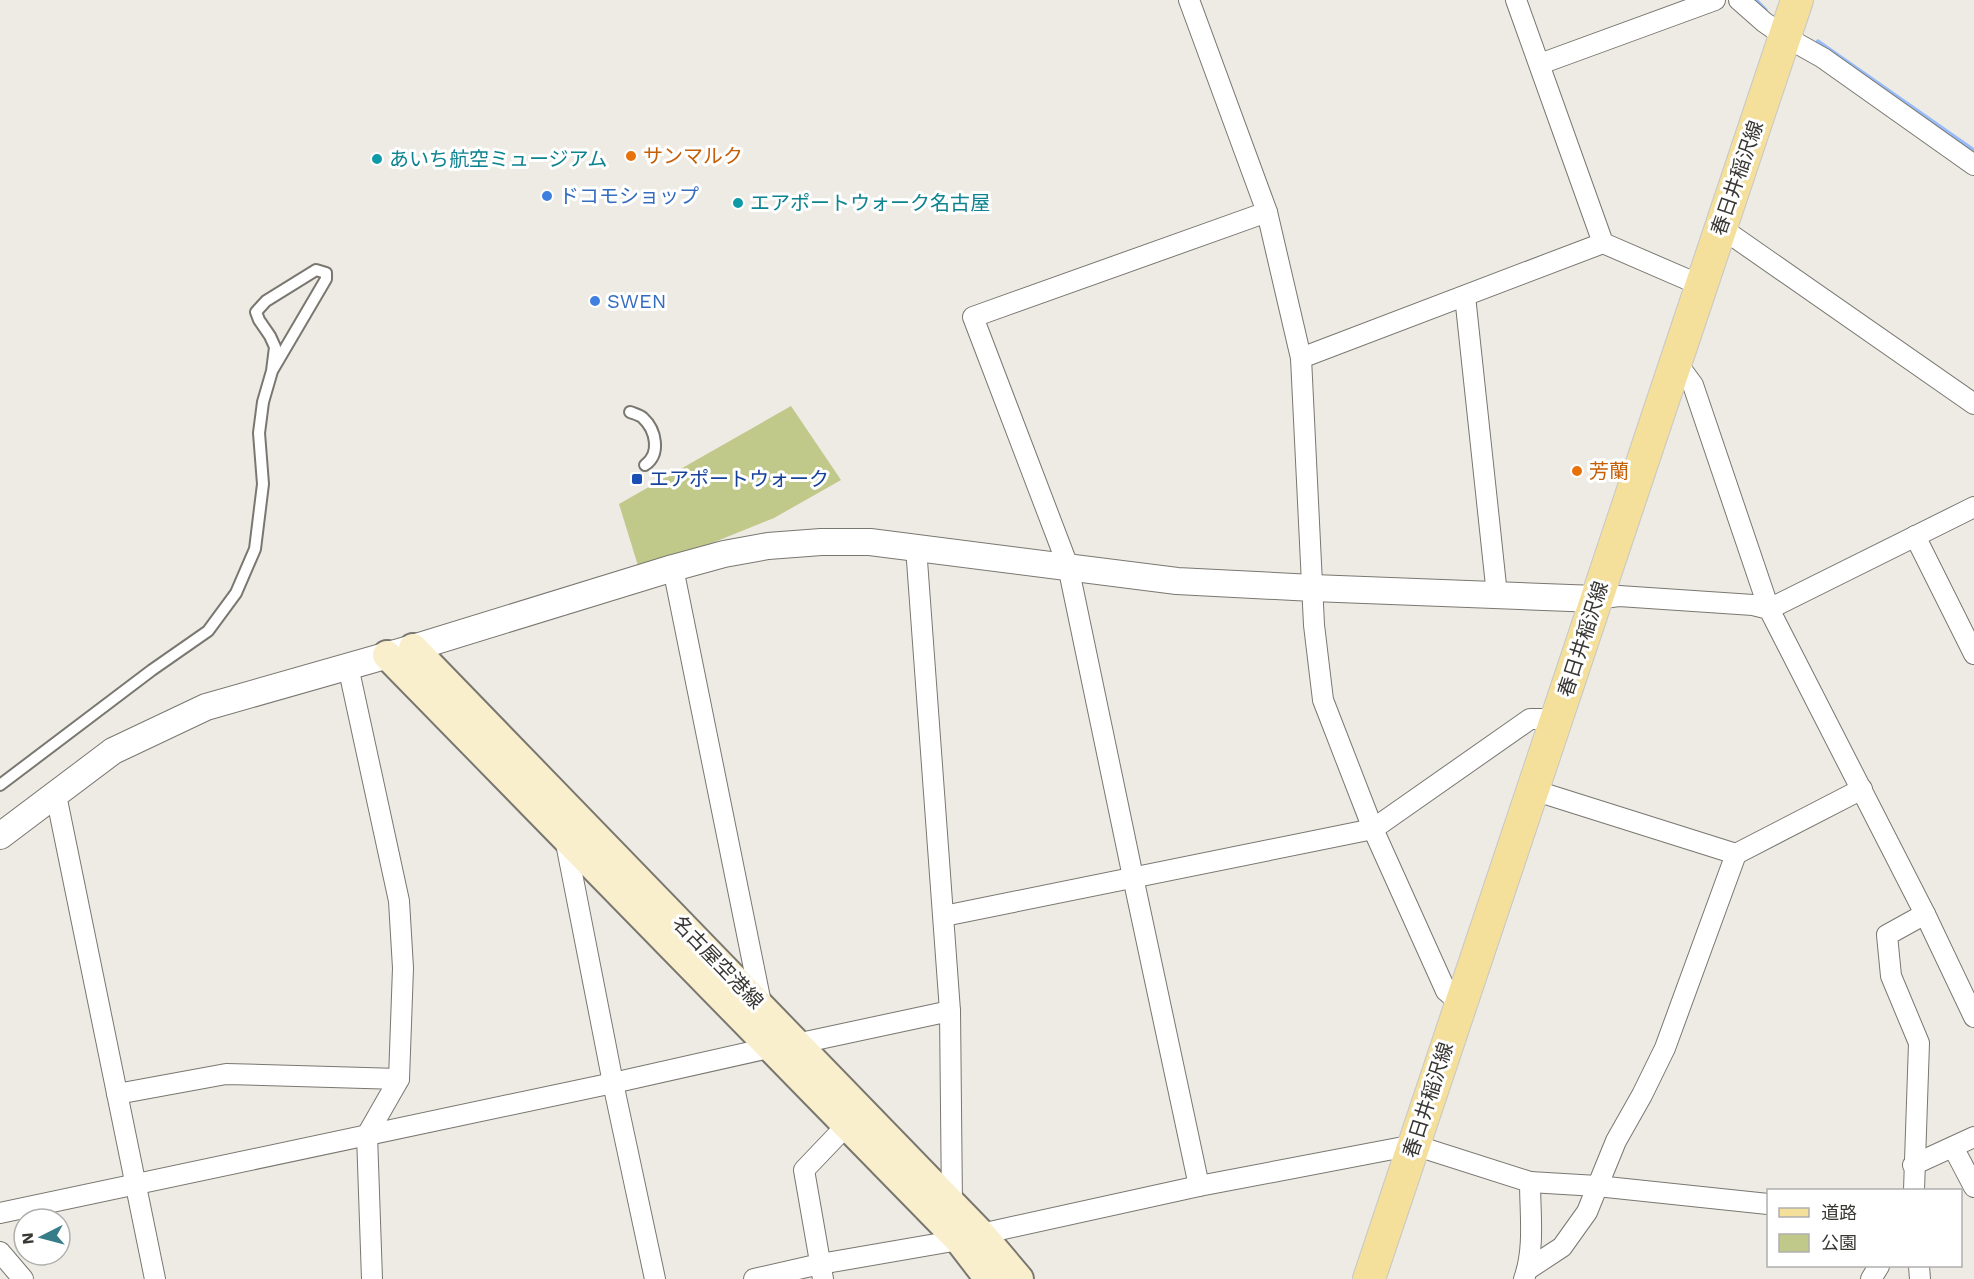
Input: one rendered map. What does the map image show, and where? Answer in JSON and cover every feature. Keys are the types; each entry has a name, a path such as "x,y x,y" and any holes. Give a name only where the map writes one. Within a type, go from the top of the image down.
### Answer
{"main road":[{"name":"春日井稲沢線","path":"1369,1279 1797,0"},
{"name":"名古屋空港線","path":"400,652 565,837 952,1204 989,1279"},
{"name":"名古屋空港線","path":"400,652 762,1008 783,1046 846,1126 1019,1279"}],"street":[{"path":"1189,0 1267,212 1301,358 1314,625 1323,700 1372,829 1446,991 1460,1003"},
{"path":"1516,0 1603,243"},
{"path":"1540,64 1715,0"},
{"path":"1739,0 1764,22 1823,58 1974,165"},
{"path":"1199,1186 1068,566 973,317 1267,212"},
{"path":"1720,227 1974,404"},
{"path":"1301,358 1603,243 1700,285"},
{"path":"1465,296 1497,595"},
{"path":"1676,362 1693,385 1769,609 1925,914 1974,1017"},
{"path":"0,837 113,751 206,706 400,652 673,568 768,546 821,542 870,542 1177,581 1596,599 1619,596 1753,605 1769,609 1974,507"},
{"path":"1915,536 1974,654"},
{"path":"916,547 950,1011 952,1204"},
{"path":"673,568 762,1008"},
{"path":"348,666 399,901 403,968 399,1079 367,1135 372,1279"},
{"path":"944,916 1372,829 1530,719 1557,719"},
{"path":"1525,1274 1562,1247 1587,1212 1616,1141 1665,1048 1736,854 1862,789"},
{"path":"1533,790 1736,854"},
{"path":"56,795 156,1279"},
{"path":"565,837 613,1083 655,1279"},
{"path":"1914,1189 1919,1043 1891,976 1887,935 1925,914"},
{"path":"0,1213 950,1011"},
{"path":"117,1095 226,1074 399,1079"},
{"path":"821,1272 804,1170 846,1126"},
{"path":"1914,1165 1974,1137"},
{"path":"754,1279 821,1272 1199,1186 1414,1145 1530,1182 1597,1186 1767,1204"},
{"path":"1953,1147 1974,1187"},
{"path":"1525,1274 1530,1244 1530,1182"},
{"path":"0,1252 23,1279"}],"lane":[{"path":"0,785 152,670 208,631 236,593 255,549 263,484 259,433 275,347 256,312 266,301 316,270 326,273 326,279 272,371"},
{"path":"630,412 642,417 651,428 656,449 652,460 645,465"}],"green space":[{"path":"791,406 841,480 774,518 639,569 619,504"}],"waterway":[{"path":"1755,0 1765,10"},
{"path":"1818,42 1974,151"}],"place":[{"name":"サンマルク","path":"631,156"},
{"name":"あいち航空ミュージアム","path":"377,159"},
{"name":"ドコモショップ","path":"547,196"},
{"name":"エアポートウォーク名古屋","path":"738,203"},
{"name":"SWEN","path":"595,301"},
{"name":"芳蘭","path":"1577,471"},
{"name":"エアポートウォーク","path":"637,479"}]}
